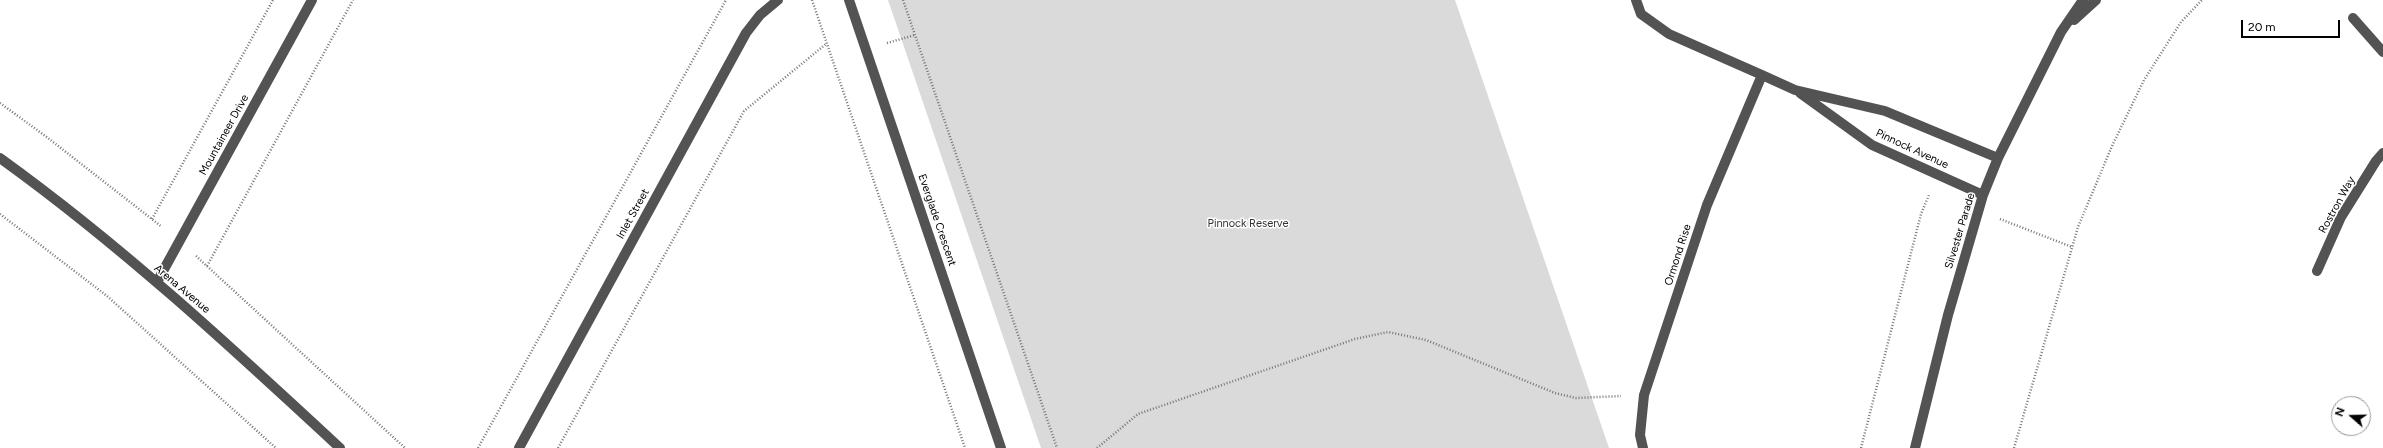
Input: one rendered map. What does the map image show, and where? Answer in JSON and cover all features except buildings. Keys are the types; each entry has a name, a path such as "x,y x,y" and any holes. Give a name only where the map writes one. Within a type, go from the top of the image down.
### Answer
{"street":[{"name":"Mountaineer Drive","path":"157,282 312,0"},
{"name":"Inlet Street","path":"519,448 746,33 760,15 778,0"},
{"name":"Everglade Crescent","path":"849,0 1001,448"},
{"name":"Pinnock Avenue","path":"1636,0 1641,14 1669,34 1795,90 1872,145 1983,195"},
{"name":"Silvester Parade","path":"1915,448 1948,315 1983,195 1998,158 2061,32 2083,0"},
{"name":"Silvester Parade","path":"2061,32 2096,0"},
{"path":"2353,18 2383,52"},
{"name":"Ormond Rise","path":"1643,448 1640,435 1644,395 1707,205 1762,75"},
{"name":"Pinnock Avenue","path":"1795,90 1885,111 1998,158"},
{"name":"Rostron Way","path":"2317,271 2341,217 2376,161 2383,153"},
{"name":"Arena Avenue","path":"0,158 157,282 224,340 340,448"}],"path":[{"path":"152,219 273,0"},
{"path":"207,266 353,0"},
{"path":"478,448 726,0"},
{"path":"812,0 965,448"},
{"path":"903,0 1057,448"},
{"path":"2014,448 2078,226 2112,146 2144,80 2181,22 2202,0"},
{"path":"866,50 915,35"},
{"path":"558,448 744,111 826,44"},
{"path":"0,103 179,241 405,448"},
{"path":"1861,448 1921,214 1937,174"},
{"path":"1978,210 2072,247"},
{"path":"0,214 107,296 276,448"},
{"path":"1098,448 1138,414 1355,339 1388,332 1426,340 1555,393 1576,398 1644,395"}],"green space":[{"name":"Pinnock Reserve","path":"888,0 1455,0 1609,448 1041,448"}]}
